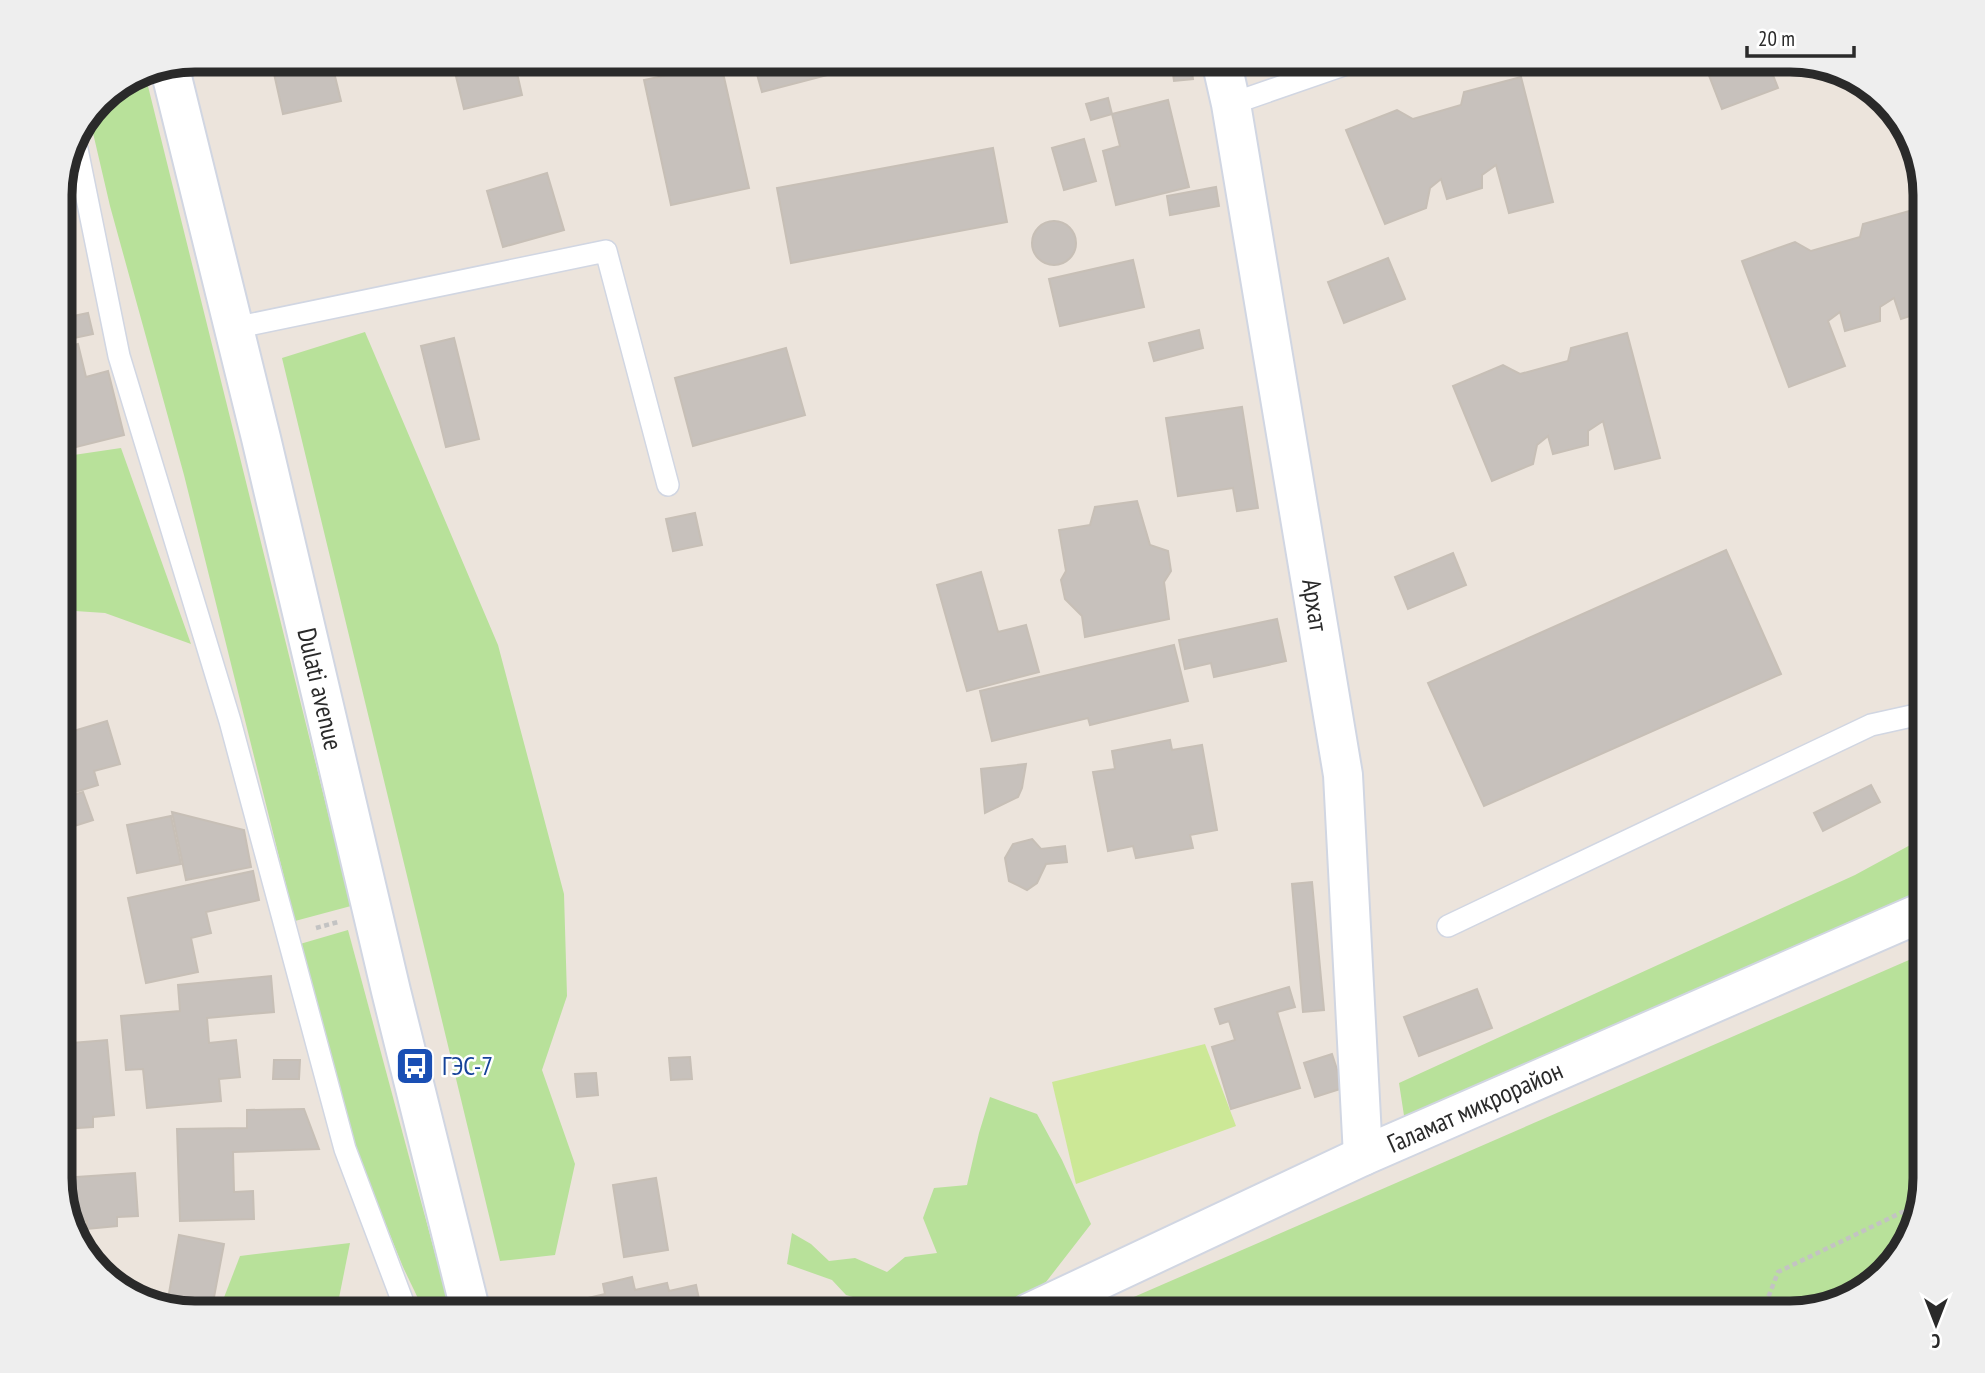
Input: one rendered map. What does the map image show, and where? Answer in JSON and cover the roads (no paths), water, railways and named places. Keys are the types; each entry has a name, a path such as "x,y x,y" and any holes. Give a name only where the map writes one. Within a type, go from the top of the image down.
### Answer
{"street":[{"name":"Архат","path":"1224,72 1343,775 1363,1156"},
{"name":"Dulati avenue","path":"171,74 468,1301"},
{"name":"Галамат микрорайон","path":"1056,1301 1363,1156 1913,917"}],"lane":[{"path":"1231,104 1323,72"},
{"path":"78,158 119,356 230,721 345,1149 402,1301"},
{"path":"234,328 606,251 668,485"},
{"path":"1448,926 1871,725 1913,716"}],"place":[{"name":"ГЭС-7","path":"415,1066"}]}
